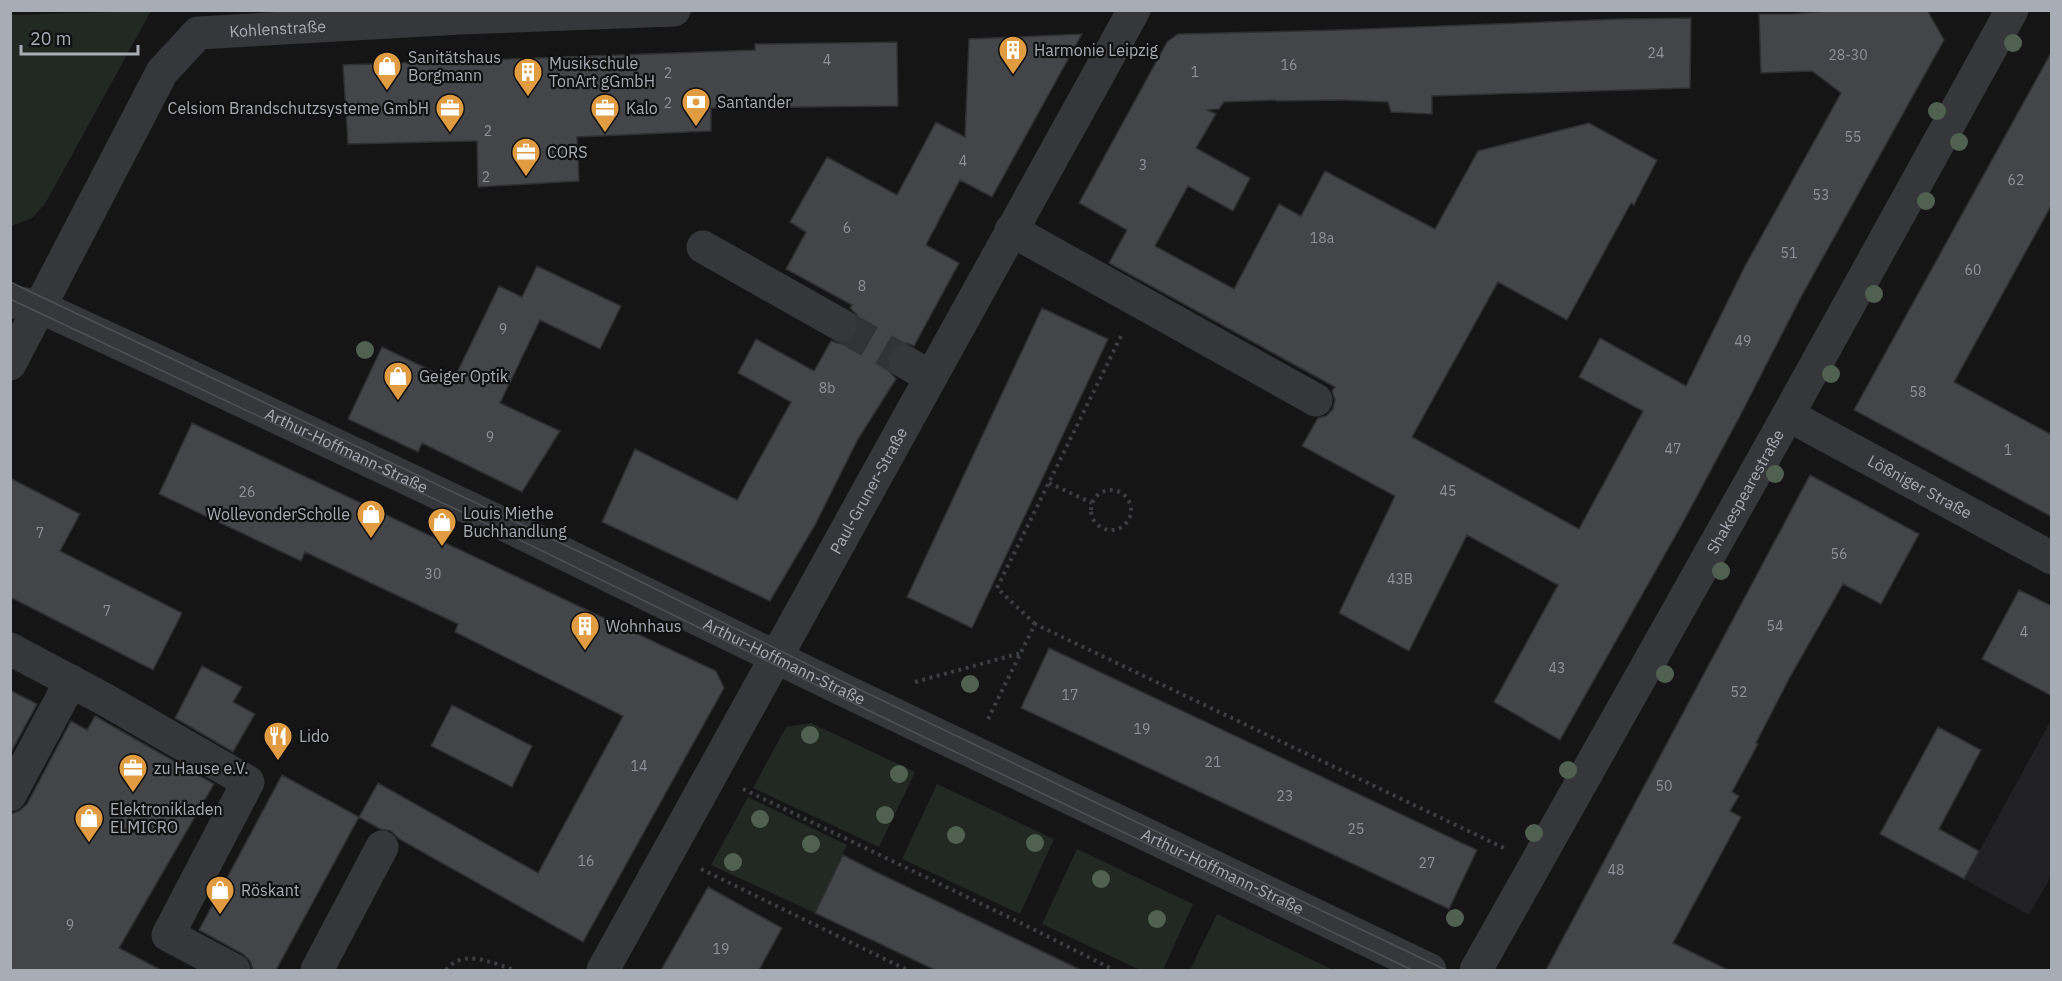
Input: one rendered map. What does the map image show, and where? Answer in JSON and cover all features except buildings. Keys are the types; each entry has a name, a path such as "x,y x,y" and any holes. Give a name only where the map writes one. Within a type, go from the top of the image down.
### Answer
{"street":[{"name":"Kohlenstraße","path":"10,364 25,304 162,72 198,33 460,14 674,10"},
{"name":"Paul-Gruner-Straße","path":"603,970 777,658 918,370 1011,230 1134,10"},
{"name":"Shakespearestraße","path":"1476,970 1788,415 2012,10"},
{"path":"1011,230 1316,400"},
{"path":"703,247 841,325"},
{"name":"Arthur-Hoffmann-Straße","path":"10,281 25,304 497,521 777,658 1430,970"},
{"name":"Lößniger Straße","path":"1788,415 2052,558"},
{"path":"10,649 71,681 248,782 168,935 234,970"},
{"path":"10,795 71,681"},
{"path":"317,970 382,847"}],"path":[{"path":"1124,329 997,588 1035,624 1535,863"},
{"path":"1049,483 1092,503"},
{"path":"1106,490 1118,491 1128,499 1132,511 1121,527 1114,530 1101,527 1092,517 1092,503 1095,497 1106,490"},
{"path":"971,751 1035,624"},
{"path":"913,683 1022,653"},
{"path":"713,774 1114,970"},
{"path":"669,853 908,970"},
{"path":"446,970 459,960 470,958 514,970"}],"shaded area":[{"path":"151,11 45,204 32,218 11,226 11,15"},
{"path":"2051,720 2051,879 2029,915 1964,879"},
{"path":"811,723 915,772 879,847 753,788 786,727"},
{"path":"937,784 1054,839 1020,914 902,859"},
{"path":"748,797 847,845 815,913 711,865"},
{"path":"1077,849 1193,904 1163,970 1140,970 1042,924"},
{"path":"1217,914 1333,970 1190,970"}],"tunnel":[{"path":"841,325 905,362"}],"tram line":[{"path":"10,282 607,565 823,672 1446,970"},
{"path":"10,299 483,522 880,716 1412,970"}],"place":[{"name":"Harmonie Leipzig","path":"1013,76"},
{"name":"Sanitätshaus Borgmann","path":"387,92"},
{"name":"Musikschule TonArt gGmbH","path":"528,98"},
{"name":"Santander","path":"696,128"},
{"name":"Celsiom Brandschutzsysteme GmbH","path":"450,134"},
{"name":"Kalo","path":"605,134"},
{"name":"CORS","path":"526,178"},
{"name":"Geiger Optik","path":"398,402"},
{"name":"WollevonderScholle","path":"371,540"},
{"name":"Louis Miethe Buchhandlung","path":"442,548"},
{"name":"Wohnhaus","path":"585,652"},
{"name":"Lido","path":"278,762"},
{"name":"zu Hause e.V.","path":"133,794"},
{"name":"Elektronikladen ELMICRO","path":"89,844"},
{"name":"Röskant","path":"220,916"}]}
